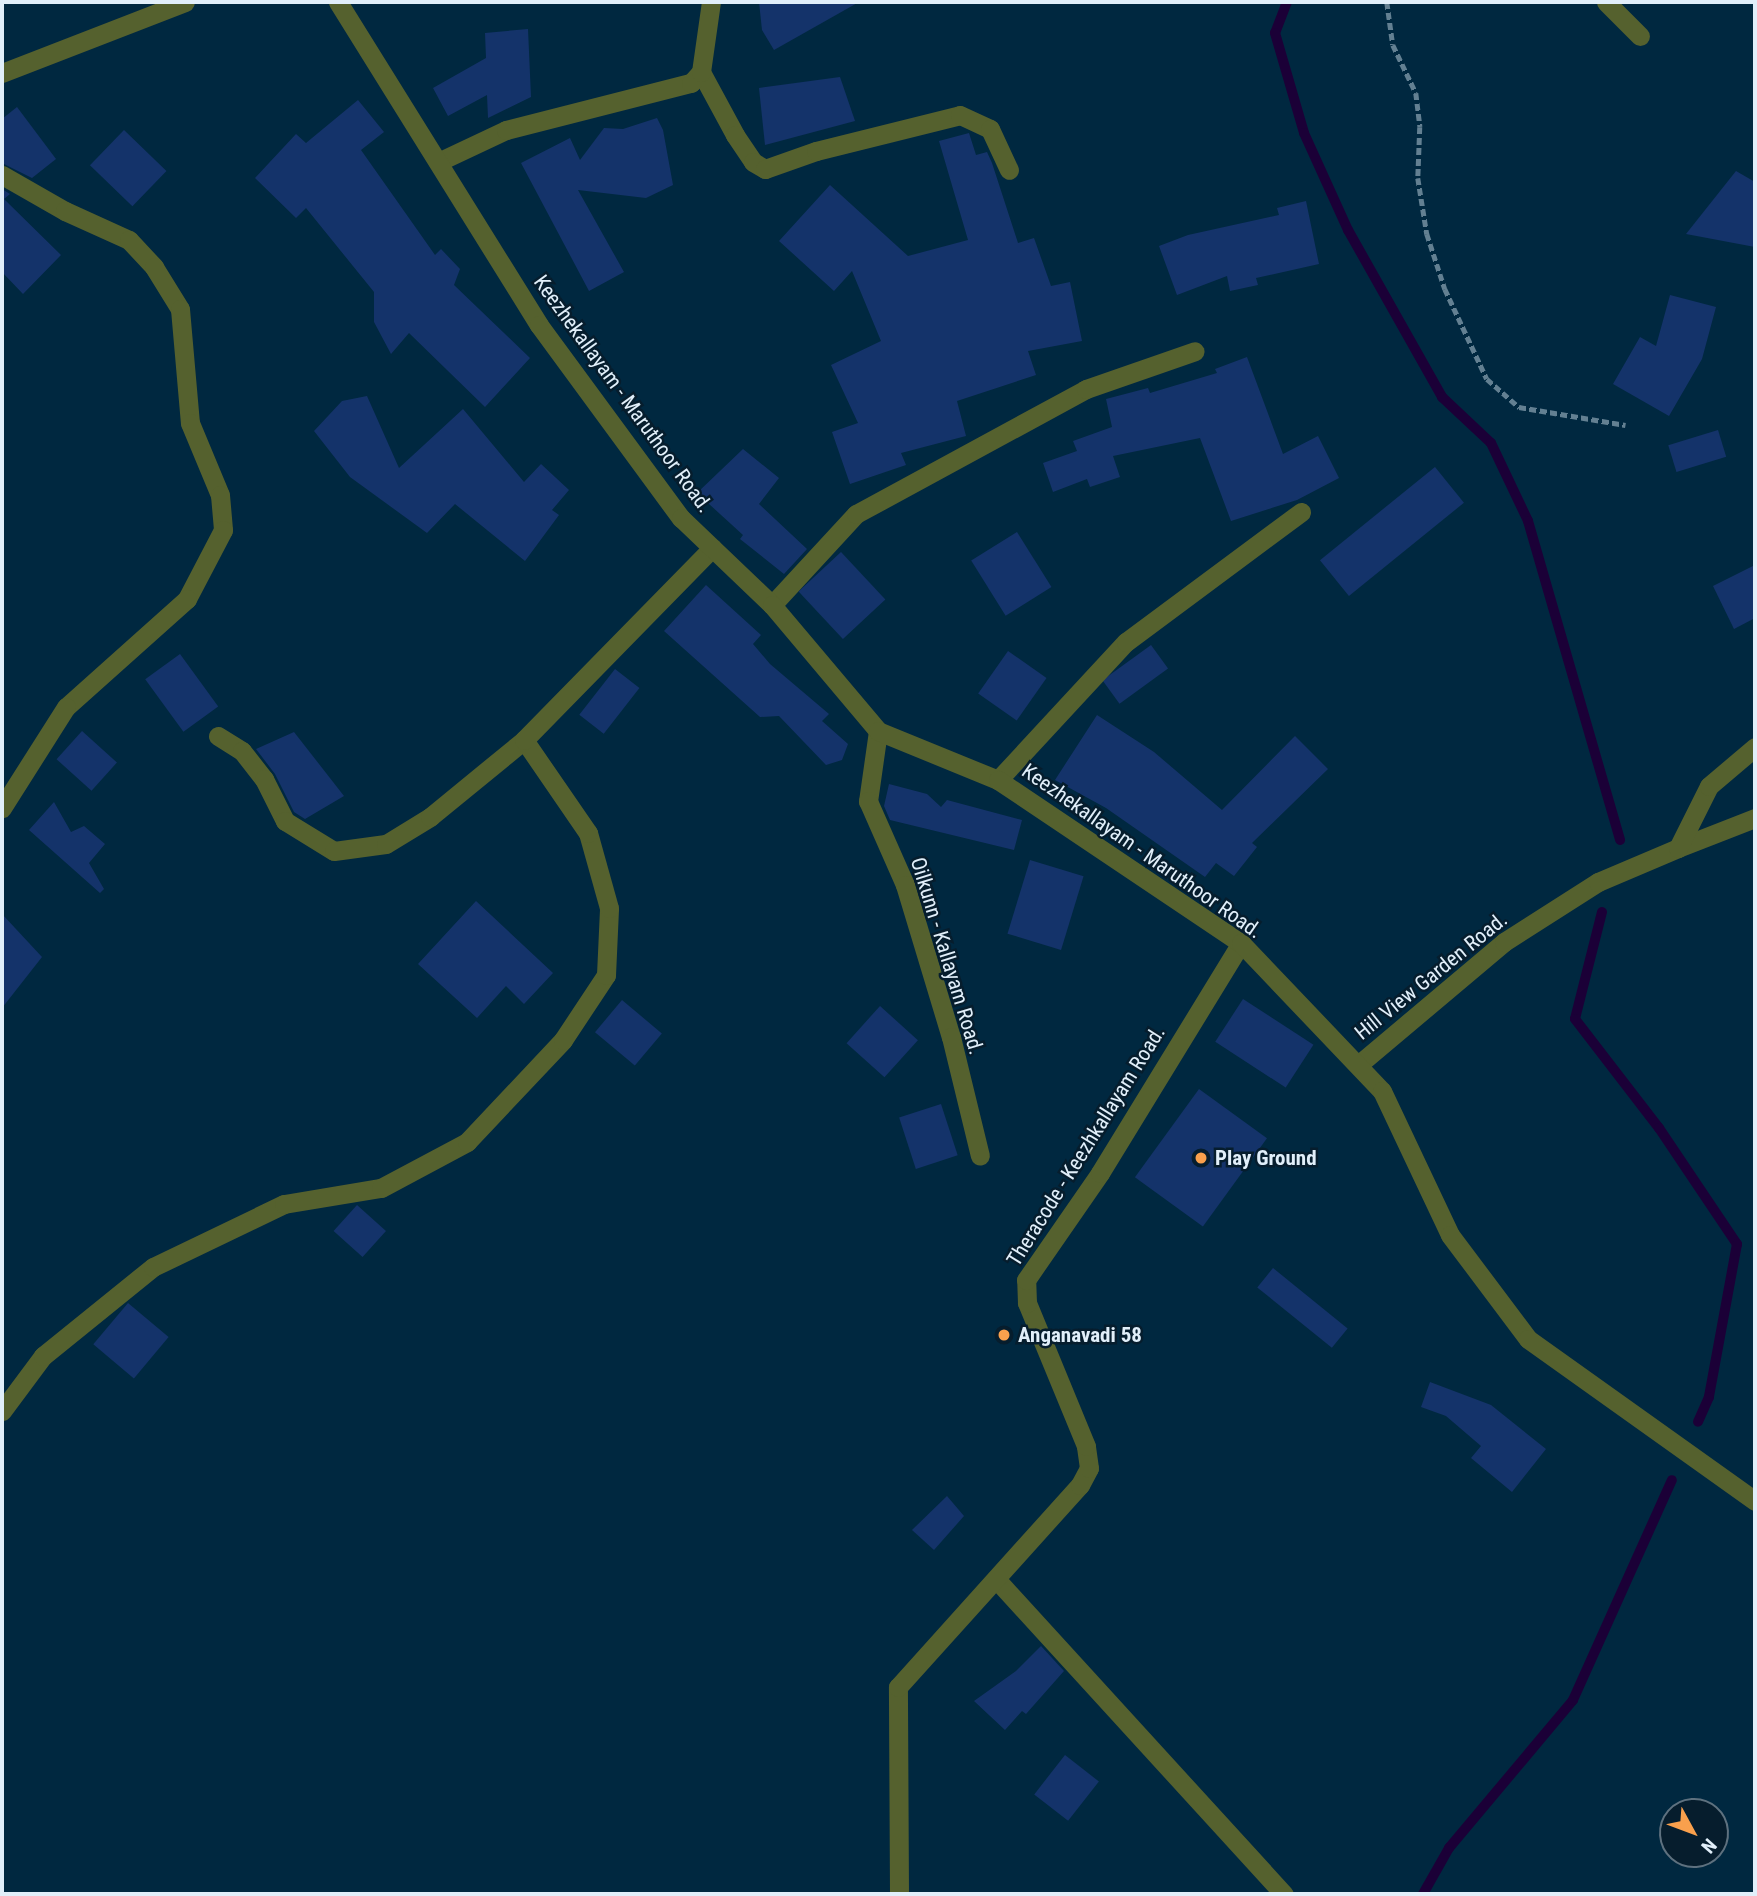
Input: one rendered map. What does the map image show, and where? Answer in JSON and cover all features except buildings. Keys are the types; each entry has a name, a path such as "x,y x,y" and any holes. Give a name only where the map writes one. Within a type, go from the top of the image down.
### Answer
{"street":[{"path":"2,73 185,2"},
{"name":"Keezhekallayam - Maruthoor Road.","path":"338,2 539,325 681,518 772,605 878,732 998,779 1241,943 1382,1091 1450,1235 1528,1339 1755,1501"},
{"path":"438,162 506,130 691,83 701,72 711,2"},
{"path":"1606,2 1640,36"},
{"path":"701,72 735,135 753,162 765,169 816,150 960,115 990,129 1009,170"},
{"path":"2,175 65,211 129,240 154,267 180,309 190,423 220,495 223,530 187,599 66,708 2,808"},
{"path":"772,605 856,514 1086,390 1195,351"},
{"path":"998,779 1126,642 1301,512"},
{"path":"218,736 242,751 264,779 285,821 334,852 367,850 397,837 430,817 524,740 712,548"},
{"name":"Oilkunn - Kallayam Road.","path":"878,732 868,801 905,885 951,1037 980,1156"},
{"path":"2,1411 43,1356 153,1267 284,1204 381,1188 467,1142 563,1040 606,975 609,908 589,834 524,740"},
{"path":"1678,848 1709,786 1755,747"},
{"name":"Hill View Garden Road.","path":"1358,1065 1504,942 1598,882 1755,818"},
{"name":"Theracode - Keezhkallayam Road.","path":"899,1894 898,1687 1080,1485 1089,1468 1086,1446 1027,1303 1026,1280 1100,1173 1241,943"},
{"path":"996,1579 1284,1894"}],"path":[{"path":"1387,2 1394,45 1416,93 1420,127 1418,178 1426,234 1445,289 1487,379 1519,407 1625,425"}],"waterway":[{"path":"1287,2 1275,33 1304,133 1348,230 1442,397 1491,443 1528,521 1620,840"},
{"path":"1602,912 1575,1019 1659,1128 1737,1244 1709,1397 1698,1422"},
{"path":"1423,1894 1449,1848 1573,1700 1672,1480"}],"place":[{"name":"Play Ground","path":"1201,1158"},
{"name":"Anganavadi 58","path":"1004,1335"}]}
